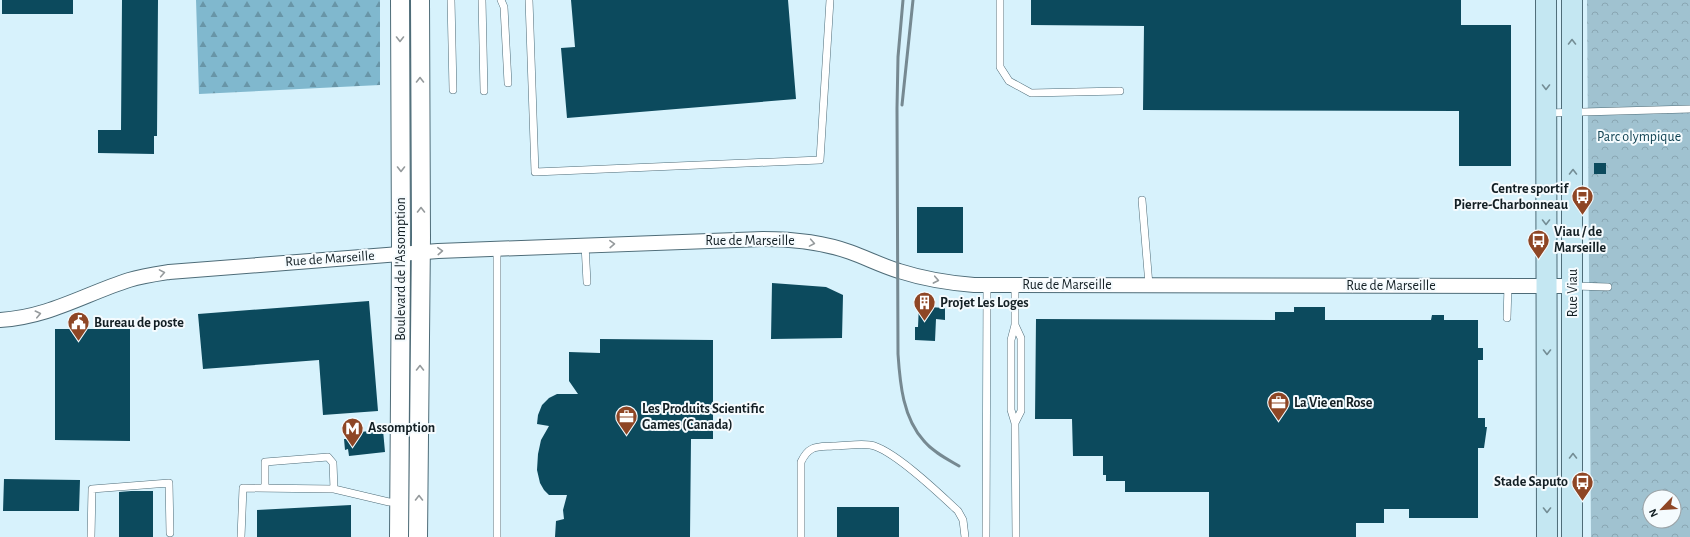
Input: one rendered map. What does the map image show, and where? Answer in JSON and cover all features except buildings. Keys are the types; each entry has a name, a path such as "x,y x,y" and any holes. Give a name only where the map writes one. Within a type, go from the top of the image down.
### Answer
{"main road":[{"name":"Rue Viau","path":"1546,0 1547,537"},
{"name":"Rue Viau","path":"1572,0 1572,537"}],"street":[{"name":"Boulevard de l'Assomption","path":"399,537 401,254 400,0"},
{"name":"Boulevard de l'Assomption","path":"418,537 421,252 420,0"},
{"name":"Rue de Marseille","path":"0,320 48,311 131,279 163,273 421,252 763,239 798,240 849,252 897,271 955,283 987,285 1573,286"}],"lane":[{"path":"451,0 453,90"},
{"path":"482,0 484,91"},
{"path":"501,0 504,7 508,83"},
{"path":"530,0 535,172 820,160 830,0"},
{"path":"1000,0 1000,66 1010,81 1031,94 1120,91"},
{"path":"1546,113 1690,109"},
{"path":"1142,200 1149,285"},
{"path":"585,245 587,282"},
{"path":"497,248 497,537"},
{"path":"1015,284 1015,325 1021,338 1021,411 1015,423 1016,537"},
{"path":"986,537 987,285"},
{"path":"1507,318 1508,286"},
{"path":"1573,286 1608,287"},
{"path":"801,537 801,462 804,455 814,447 871,445 888,453 905,464 958,511 963,520 965,537"},
{"path":"265,488 265,462 328,458 333,464 334,489"},
{"path":"91,537 92,489 169,483 170,533"},
{"path":"241,537 243,488 334,489 389,502 399,502"}],"green space":[{"path":"196,0 380,0 380,85 199,94"},
{"name":"Parc olympique","path":"1587,0 1690,0 1690,537 1591,537"}],"railway":[{"path":"903,0 898,57 897,108 898,354 900,377 907,411 917,432 932,449 959,466"},
{"path":"902,105 913,0"}],"place":[{"name":"Centre sportif Pierre-Charbonneau","path":"1583,216"},
{"name":"Viau / de Marseille","path":"1539,260"},
{"name":"Projet Les Loges","path":"924,322"},
{"name":"Bureau de poste","path":"79,342"},
{"name":"La Vie en Rose","path":"1279,422"},
{"name":"Les Produits Scientific Games (Canada)","path":"627,436"},
{"name":"Assomption","path":"352,448"},
{"name":"Stade Saputo","path":"1583,502"}]}
